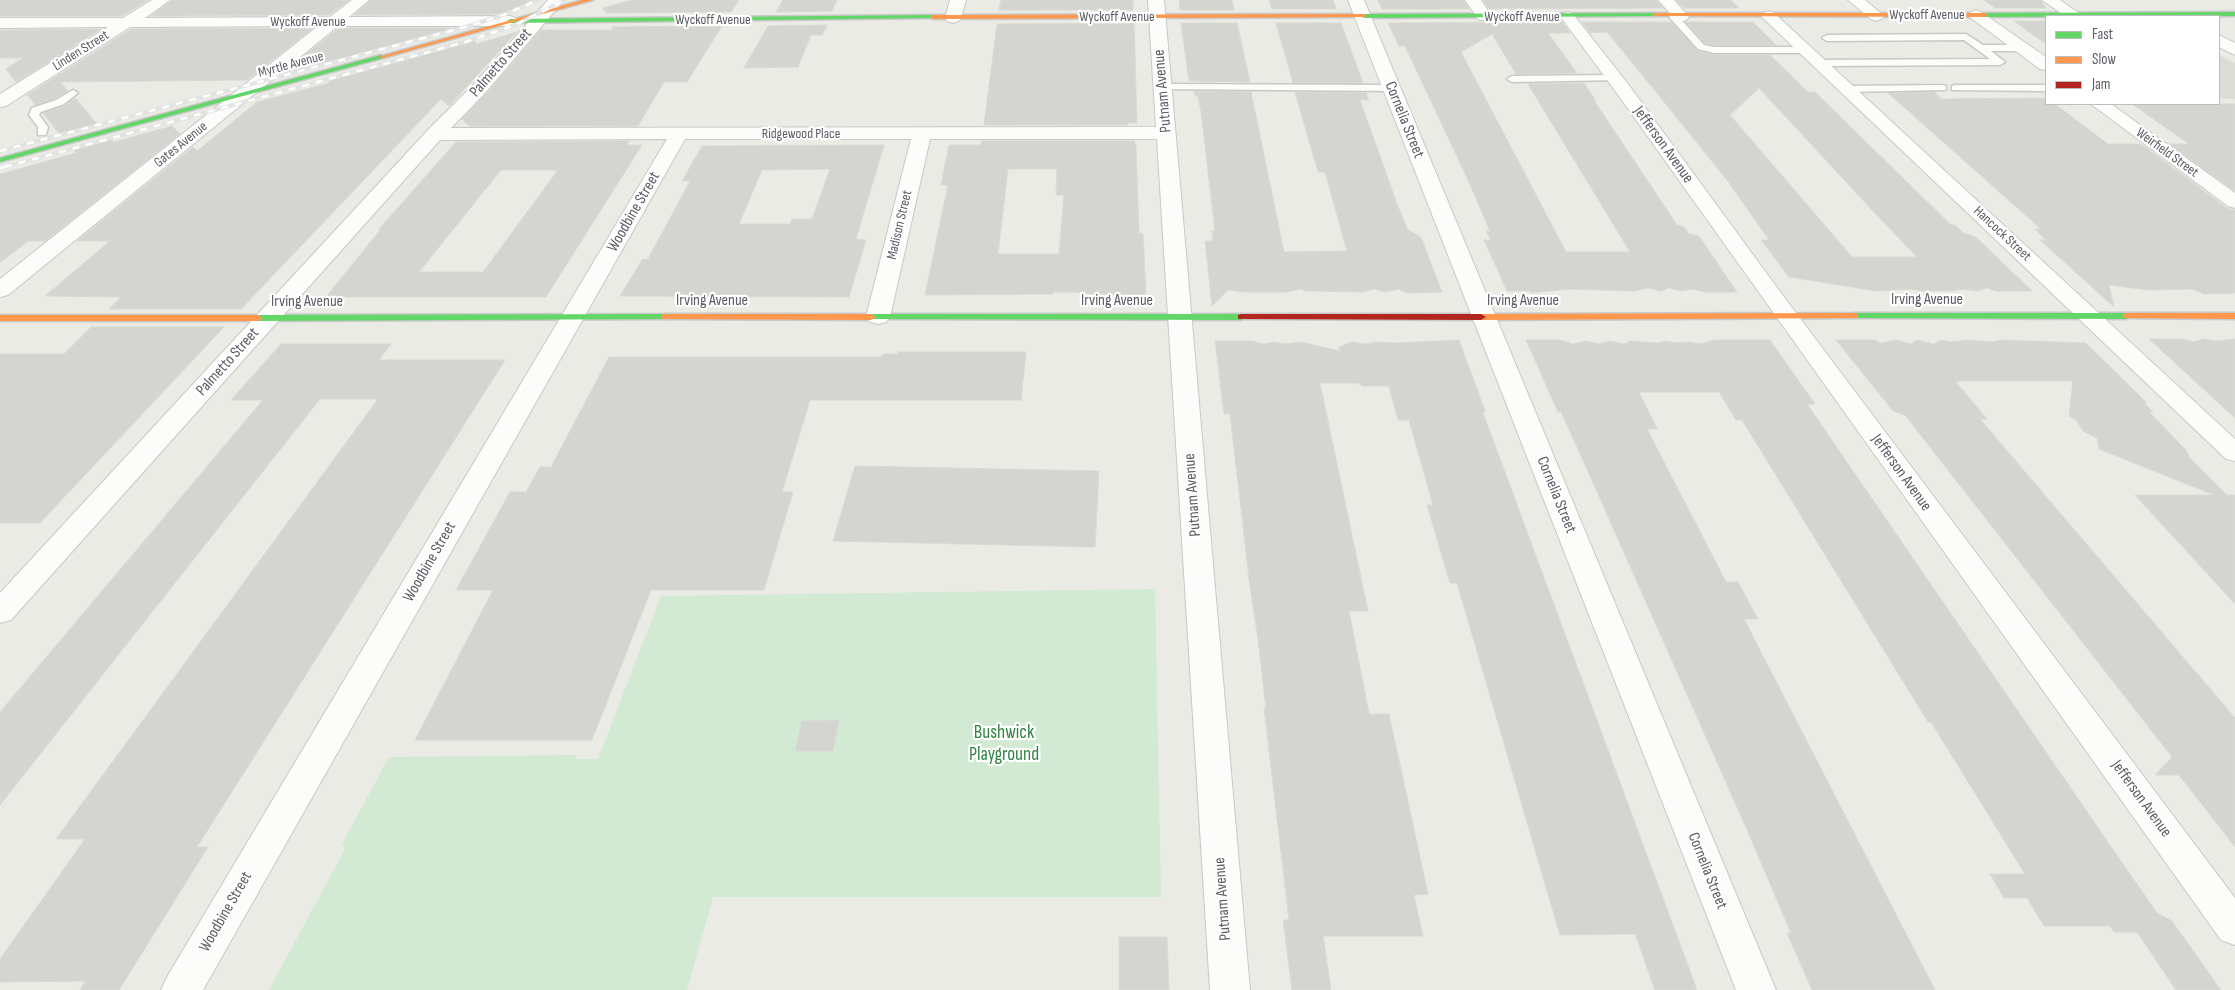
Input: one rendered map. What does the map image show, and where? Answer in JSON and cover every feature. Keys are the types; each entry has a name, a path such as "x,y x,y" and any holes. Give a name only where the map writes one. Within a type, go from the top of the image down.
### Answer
{"street":[{"name":"Linden Street","path":"0,102 162,0"},
{"name":"Gates Avenue","path":"0,290 361,0"},
{"name":"Myrtle Avenue","path":"0,160 590,0"},
{"path":"953,18 958,0"},
{"name":"Cornelia Street","path":"1356,0 1756,990"},
{"path":"1474,0 1484,17"},
{"path":"1666,0 1678,16"},
{"path":"1856,0 1876,16"},
{"path":"2050,0 2072,14"},
{"name":"Wyckoff Avenue","path":"547,11 953,18 1156,8 1362,16 1484,17 2235,14"},
{"name":"Putnam Avenue","path":"1156,8 1167,133 1230,990"},
{"name":"Palmetto Street","path":"0,612 435,134 480,88 547,11"},
{"path":"1976,15 2045,64"},
{"name":"Hancock Street","path":"1769,16 2235,453"},
{"name":"Jefferson Avenue","path":"1568,17 2235,928"},
{"name":"Wyckoff Avenue","path":"0,23 510,21"},
{"name":"Weirfield Street","path":"2101,105 2235,202"},
{"name":"Madison Street","path":"878,317 922,133"},
{"name":"Ridgewood Place","path":"435,134 1167,133"},
{"name":"Woodbine Street","path":"181,990 679,134"},
{"name":"Irving Avenue","path":"0,318 2235,316"}],"lane":[{"path":"1678,16 1701,46 1714,50 1806,50"},
{"path":"1819,63 2000,62 1966,37 1827,38"},
{"path":"1982,48 2022,48"},
{"path":"1512,79 1614,78"},
{"path":"1163,86 1391,88"},
{"path":"1847,88 1942,88"},
{"path":"1956,88 2045,88"},
{"path":"42,133 43,127 34,115 36,110 60,102 73,93"}],"shaded area":[{"path":"2220,56 2235,63 2235,99 2220,98"}],"green space":[{"name":"Bushwick Playground","path":"1155,589 1161,897 713,897 687,990 269,990 345,849 342,844 389,757 576,755 575,759 598,759 661,596"}],"building":[{"path":"0,0 148,0 122,16 0,16"},
{"path":"172,0 349,0 329,15 151,16"},
{"path":"371,0 532,0 505,14 354,15"},
{"path":"632,0 739,0 731,12 606,13 603,8"},
{"path":"783,0 837,0 832,11 776,12"},
{"path":"1001,0 1133,0 1133,10 999,10"},
{"path":"1179,0 1232,0 1234,10 1180,10"},
{"path":"1269,0 1333,0 1336,9 1272,9"},
{"path":"1378,0 1463,0 1469,9 1382,9"},
{"path":"1483,0 1656,0 1663,8 1489,9"},
{"path":"1676,0 1731,0 1739,8 1684,8"},
{"path":"1984,0 2040,0 2046,8 1995,8"},
{"path":"2014,21 2045,21 2045,43"},
{"path":"1562,22 1570,33 1548,33 1577,73 1516,74 1492,34 1461,52 1566,252 1630,252 1528,84 1584,83 1677,225 1684,227 1689,234 1699,236 1737,292 1705,292 1692,289 1681,291 1669,288 1661,291 1647,288 1635,291 1569,289 1531,293 1530,291 1507,291 1484,240 1491,240 1486,231 1490,231 1468,180 1405,46 1399,46 1388,23"},
{"path":"1582,22 1671,22 1698,51 1714,55 1770,55 1808,92 1815,92 1950,224 1956,226 1963,233 1974,236 1979,240 2032,291 1996,291 1987,288 1977,291 1963,289 1953,291 1921,291 1912,289 1876,291 1789,277 1761,240 1769,240 1727,180 1656,92 1607,32 1590,33","holes":["1759,88 1917,257 1852,257 1730,115"]},
{"path":"1686,22 1753,22 1776,45 1714,45 1705,43"},
{"path":"1134,23 1137,123 1128,123 1128,125 984,125 997,24"},
{"path":"1181,23 1237,23 1250,82 1189,81"},
{"path":"1276,23 1341,23 1363,83 1293,83"},
{"path":"827,25 822,35 811,35 798,67 744,68 768,26"},
{"path":"722,26 687,82 664,82 638,126 469,126 462,119 541,30 613,30 612,27"},
{"path":"313,28 247,80 60,82 68,91 55,98 36,105 27,95 131,29"},
{"path":"339,28 462,28 278,77"},
{"path":"101,29 16,82 6,69 23,58 0,58 0,30"},
{"path":"517,32 449,106 441,99 241,309 109,309 121,297 45,296 110,241 77,241 193,147 197,151 257,102 329,83 328,79 323,79 473,38 476,44"},
{"path":"1194,91 1251,92 1284,252 1347,251 1325,172 1318,172 1295,92 1366,93 1369,100 1360,100 1397,204 1408,230 1421,237 1442,292 1406,293 1399,289 1385,292 1374,289 1363,292 1306,291 1301,289 1286,292 1228,290 1212,306 1205,241 1213,241 1212,231 1215,231 1201,111 1198,96 1195,95"},
{"path":"1934,92 1942,99 2045,98 2045,105 2056,105 2108,144 2141,144 2227,208 2235,210 2235,293 2204,294 2192,289 2150,290 2109,285 2114,307 2040,240 2046,240 2035,229 2041,229 1888,93"},
{"path":"75,98 99,126 61,136 43,113 65,106"},
{"path":"2235,104 2235,191 2169,144 2189,144 2133,105"},
{"path":"172,126 180,134 45,241 28,241 0,263 0,174 76,153 72,148 110,138 114,142"},
{"path":"629,141 627,145 642,145 546,297 326,297 381,229 379,229 456,142","holes":["501,170 558,170 483,272 419,272"]},
{"path":"981,141 1134,141 1136,147 1139,233 1143,234 1146,295 1053,292 1053,294 925,295 948,185 941,185 949,145 981,145","holes":["1008,169 1057,169 1056,195 1064,195 1059,254 998,254"]},
{"path":"884,145 856,239 866,240 849,297 620,296 642,260 648,259 690,181 682,181 702,146","holes":["830,169 812,219 792,219 790,224 739,224 762,170"]},
{"path":"91,327 224,327 40,523 0,523 0,354 64,354"},
{"path":"2149,339 2183,339 2194,342 2204,339 2216,341 2235,339 2235,418"},
{"path":"1459,340 1485,411 1483,413 1697,990 1655,990 1635,934 1560,935 1457,583 1450,583 1427,505 1433,505 1409,420 1398,420 1389,386 1362,386 1358,383 1320,383 1368,611 1349,611 1369,714 1389,714 1428,894 1414,895 1423,936 1323,936 1331,990 1292,990 1283,920 1289,920 1264,708 1266,709 1258,639 1250,587 1230,414 1224,414 1215,341 1252,341 1263,344 1301,342 1340,351 1339,347 1352,342 1366,344 1376,342"},
{"path":"1526,340 1560,340 1573,344 1586,341 1599,344 1610,341 1624,344 1630,341 1659,343 1664,341 1700,344 1714,340 1770,340 1815,404 1807,404 2125,867 2157,913 2172,921 2221,990 2176,990 2137,932 2114,932 2110,926 2044,926 2027,898 2004,898 1990,874 2025,874 1931,722 1928,722 1742,420 1736,420 1719,392 1639,392 1657,429 1647,429 1726,582 1738,582 1758,619 1744,619 1935,990 1812,990 1787,933 1791,933 1748,832 1582,458 1561,412 1558,412"},
{"path":"1836,340 1875,340 1881,343 1896,340 1911,344 1917,340 1934,344 1941,340 1951,342 1968,340 1993,342 2001,340 2086,343 2147,403 2144,403 2153,412 2149,412 2186,450 2190,458 2227,495 2235,495 2235,604 2135,495 2214,495 2099,449 2097,438 2083,431 2077,421 2069,416 2073,381 1955,381 1987,419 1980,419 2235,718 2235,847 2179,775 2155,775 2172,757 1905,415 1893,411"},
{"path":"281,344 391,344 379,360 505,360 197,847 208,847 119,990 80,990 85,981 0,982 0,959 85,839 56,839 378,399 320,399 0,805 0,712 263,400 231,400"},
{"path":"898,352 1026,352 1021,400 810,400 782,492 793,492 764,590 651,590 592,740 415,740 493,590 456,590 510,492 526,492 540,467 551,467 609,357 882,357 882,354 898,354"},
{"path":"855,466 1099,471 1095,547 833,541"},
{"path":"839,720 833,751 795,751 802,721"},
{"path":"1119,937 1167,937 1169,990 1119,990"}],"railway":[{"path":"0,151 469,26 506,14 538,0"},
{"path":"5,167 465,42 515,25 565,0"},
{"path":"0,168 10,165"}],"traffic: fast":[{"path":"1985,15 2235,14"},
{"path":"1364,16 1655,15"},
{"path":"510,21 933,17"},
{"path":"0,160 381,57"},
{"path":"1855,316 2126,316"},
{"path":"258,318 665,317"},
{"path":"871,317 1241,317"}],"traffic: slow":[{"path":"381,57 590,0"},
{"path":"1655,15 1985,15"},
{"path":"933,17 1364,16"},
{"path":"1481,317 1855,316"},
{"path":"2126,316 2235,316"},
{"path":"665,317 871,317"},
{"path":"0,318 258,318"}],"traffic: jam":[{"path":"1241,317 1481,317"}]}
